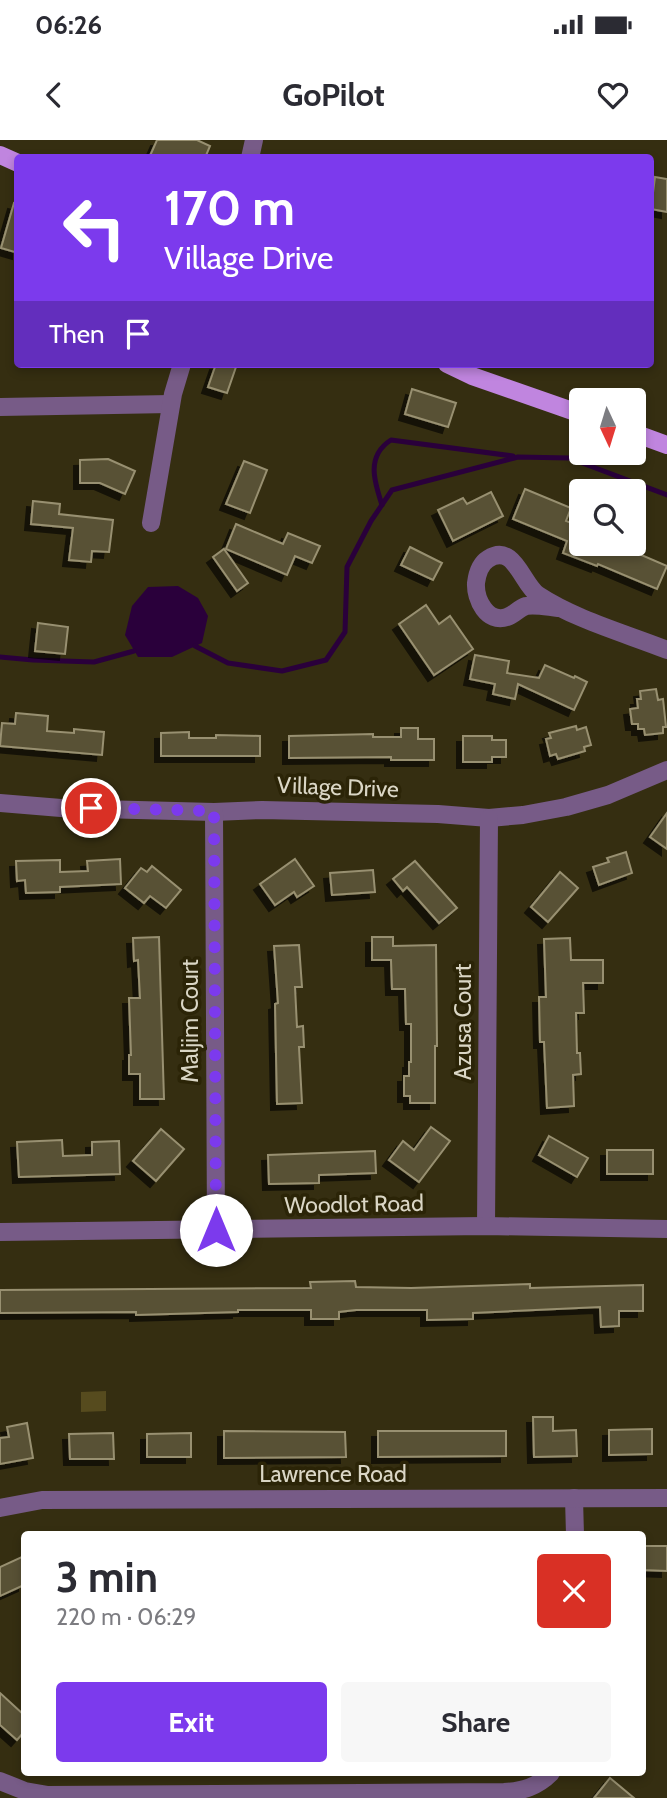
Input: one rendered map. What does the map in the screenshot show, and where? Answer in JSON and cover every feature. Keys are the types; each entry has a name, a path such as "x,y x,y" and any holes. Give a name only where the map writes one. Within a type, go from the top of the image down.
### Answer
{"main road":[{"path":"455,368 569,410"},
{"path":"646,437 667,445"}],"street":[{"path":"151,523 171,404 181,368"},
{"path":"0,407 171,404"},
{"path":"558,608 532,605 508,617 489,615 477,596 478,572 489,558 498,555 507,557 515,563 533,591 558,608 667,649"},
{"name":"Village Drive","path":"0,803 61,808 439,814 489,818 566,807 608,795 667,770"},
{"name":"Maljim Court","path":"214,811 216,1230"},
{"name":"Azusa Court","path":"486,1226 489,818"},
{"name":"Woodlot Road","path":"0,1233 486,1226 667,1229"},
{"path":"574,1498 575,1531"},
{"name":"Lawrence Road","path":"0,1508 42,1500 667,1498"},
{"path":"0,1781 24,1791 48,1795 504,1792 520,1791 536,1785 547,1776"}],"shaded area":[{"path":"178,586 198,598 208,616 202,643 172,657 138,657 125,635 132,606 148,587"},
{"path":"106,1391 106,1411 81,1412 81,1392"}],"building":[{"path":"157,140 197,140 210,146 207,154 151,154"},
{"path":"655,177 667,179 667,212 654,210"},
{"path":"14,203 14,252 1,248"},
{"path":"215,368 236,368 227,393 208,387"},
{"path":"412,389 456,403 448,427 405,414"},
{"path":"108,459 135,471 125,494 100,483 80,483 80,460"},
{"path":"244,461 267,470 250,513 226,504"},
{"path":"525,489 569,507 566,521 569,522 569,555 563,553 567,541 513,519"},
{"path":"491,492 503,516 453,541 438,510 463,498 467,504"},
{"path":"33,501 60,504 59,514 113,520 109,552 92,551 91,562 69,560 73,528 31,524"},
{"path":"236,524 283,544 288,533 320,546 312,563 295,556 287,575 226,549"},
{"path":"410,547 442,563 433,580 401,565"},
{"path":"224,549 248,583 237,591 213,557"},
{"path":"571,556 644,556 667,566 657,589 598,564 597,566"},
{"path":"426,605 439,624 450,616 473,649 434,675 399,624"},
{"path":"38,623 68,627 65,654 35,651"},
{"path":"475,655 509,661 507,673 539,678 545,665 587,682 574,710 518,684 515,699 493,694 495,684 470,679"},
{"path":"656,689 658,700 663,699 666,727 663,727 663,733 645,735 644,729 638,729 638,724 632,724 630,709 638,708 640,691"},
{"path":"16,713 48,716 47,731 74,733 74,729 104,732 102,755 0,746 2,723 15,724"},
{"path":"576,726 577,730 586,727 591,745 584,747 585,751 558,759 556,754 550,756 546,739 551,738 549,733"},
{"path":"401,728 418,728 418,739 434,739 434,760 391,760 391,757 289,758 289,736 373,734 373,737 401,737"},
{"path":"189,732 189,738 216,738 216,735 260,736 260,756 161,756 161,733"},
{"path":"463,736 492,736 492,740 506,740 506,757 492,757 492,762 463,762"},
{"path":"667,813 667,849 650,837"},
{"path":"626,852 632,873 599,885 593,867 609,862 607,858"},
{"path":"120,859 121,884 60,887 60,892 26,893 25,880 17,881 16,861 60,860 60,872 88,871 87,861"},
{"path":"295,859 314,886 297,897 294,892 275,905 260,884"},
{"path":"415,861 457,908 439,923 407,887 403,891 393,879"},
{"path":"152,866 181,890 166,908 150,896 144,903 125,888 141,868 147,872"},
{"path":"373,870 375,892 332,895 330,873"},
{"path":"560,872 578,888 548,922 531,907"},
{"path":"159,937 164,1099 140,1099 140,1074 129,1074 129,998 140,998 138,960 134,961 133,938"},
{"path":"372,937 393,937 393,946 436,945 435,1103 410,1103 410,1096 404,1096 404,1076 409,1076 411,1062 411,1024 406,1024 405,989 392,989 391,960 372,960"},
{"path":"570,938 571,960 603,960 603,983 583,983 584,1013 576,1013 577,1053 580,1053 581,1074 573,1075 574,1106 547,1108 544,1042 540,1042 539,997 546,997 544,939"},
{"path":"299,945 302,987 295,987 297,1027 303,1026 304,1047 299,1047 302,1103 277,1104 275,1004 278,1003 274,946"},
{"path":"431,1127 450,1141 419,1182 389,1160 403,1141 414,1150"},
{"path":"161,1129 184,1149 156,1181 133,1161"},
{"path":"549,1136 588,1158 577,1177 539,1155"},
{"path":"62,1140 63,1156 92,1155 92,1142 119,1141 120,1174 19,1177 17,1142"},
{"path":"607,1150 653,1150 653,1174 607,1174"},
{"path":"375,1151 376,1173 319,1175 319,1183 269,1184 268,1155"},
{"path":"355,1281 356,1287 411,1288 530,1284 530,1288 643,1285 643,1311 619,1311 619,1326 601,1327 600,1307 473,1313 473,1319 427,1320 427,1310 356,1310 339,1312 339,1319 311,1319 311,1310 136,1315 136,1312 0,1313 0,1290 311,1288 310,1282"},
{"path":"533,1417 553,1417 553,1431 576,1430 577,1456 534,1457"},
{"path":"27,1423 33,1458 0,1464 0,1438 9,1437 7,1427"},
{"path":"652,1429 652,1454 609,1455 609,1430"},
{"path":"224,1431 345,1432 346,1457 224,1458"},
{"path":"378,1431 506,1431 506,1456 378,1457"},
{"path":"113,1433 114,1459 70,1459 69,1434"},
{"path":"191,1433 191,1457 147,1457 147,1434"},
{"path":"646,1546 667,1546 667,1571 646,1570"},
{"path":"21,1557 21,1586 0,1596 0,1567"},
{"path":"0,1693 21,1712 21,1735 17,1740 0,1725"},
{"path":"610,1778 634,1798 594,1798"}],"waterway":[{"path":"382,505 375,478 375,461 383,446 391,440 513,456"},
{"path":"195,646 228,663 282,671 326,660 345,632 347,567 371,521 392,490 518,457 569,458 667,495"},
{"path":"0,657 94,662 134,651"}],"route":[{"path":"91,808 214,811 216,1230"}]}
